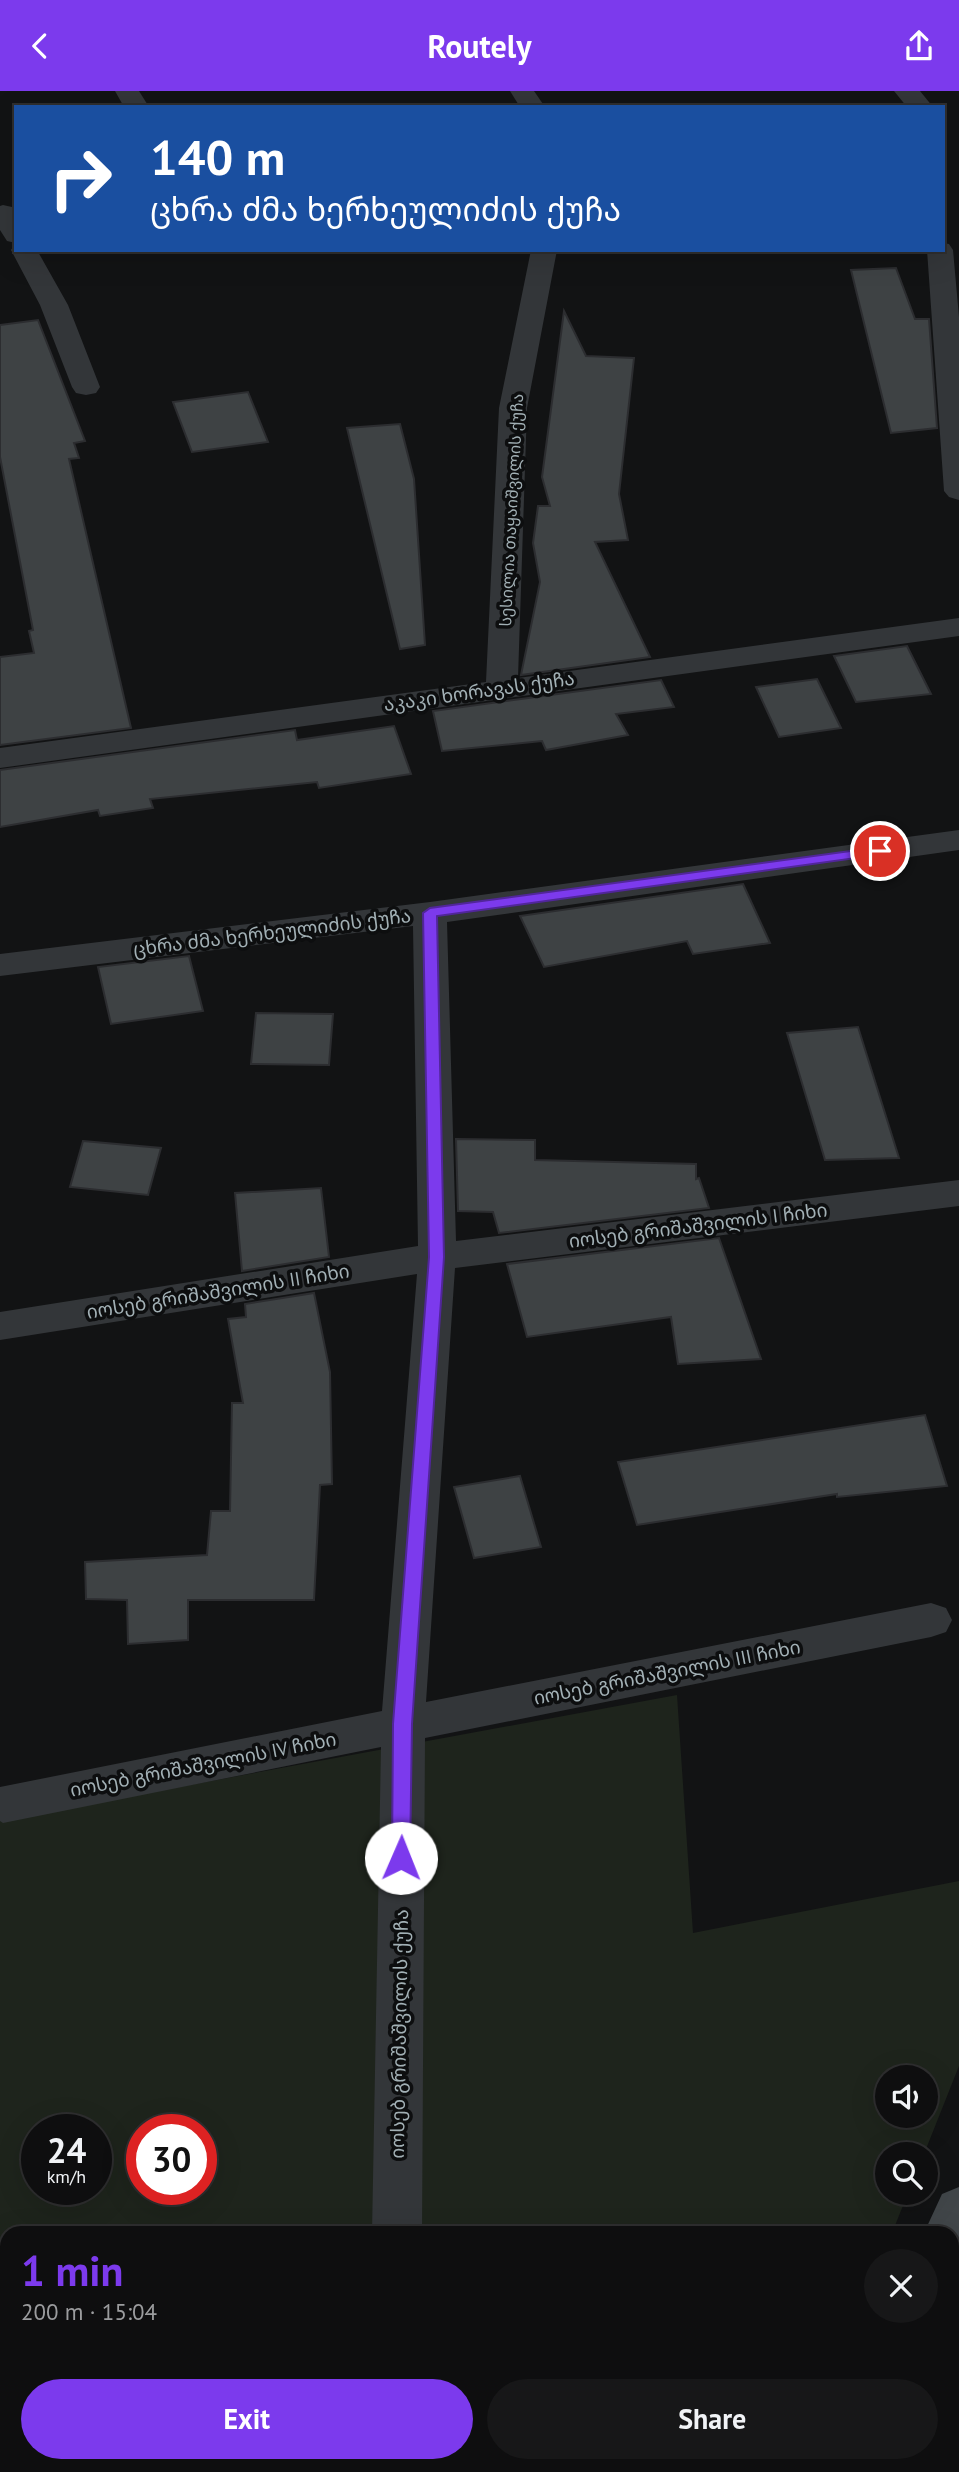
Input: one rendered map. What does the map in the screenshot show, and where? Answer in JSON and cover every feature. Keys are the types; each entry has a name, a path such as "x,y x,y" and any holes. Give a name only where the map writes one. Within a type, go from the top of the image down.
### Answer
{"street":[{"path":"906,91 919,105"},
{"path":"25,252 54,305 86,387"},
{"name":"სესილია თაყაიშვილის ქუჩა","path":"502,688 513,408 544,252"},
{"path":"940,252 959,491"},
{"name":"აკაკი ხორავას ქუჩა","path":"0,758 959,628"},
{"name":"ცხრა ძმა ხერხეულიძის ქუჩა","path":"0,965 430,913 959,841"},
{"name":"იოსებ გრიშაშვილის ქუჩა","path":"397,2226 402,1724 436,1257 430,913"},
{"name":"იოსებ გრიშაშვილის I ჩიხი","path":"436,1257 959,1193"},
{"name":"იოსებ გრიშაშვილის II ჩიხი","path":"0,1326 436,1257"},
{"name":"იოსებ გრიშაშვილის III ჩიხი","path":"402,1724 931,1620"},
{"name":"იოსებ გრიშაშვილის IV ჩიხი","path":"3,1804 402,1724"}],"shaded area":[{"path":"677,1695 693,1933 959,1881 959,2066 938,2119 938,2065 875,2065 875,2128 934,2128 929,2142 875,2142 875,2205 903,2205 895,2226 0,2226 0,1820"}],"building":[{"path":"896,268 915,319 929,319 937,428 891,433 851,270"},
{"path":"564,311 586,356 634,358 619,494 628,540 595,542 650,657 521,675 540,582 533,543 538,506 550,506 542,477"},
{"path":"38,320 85,441 74,443 79,458 69,459 131,728 0,745 0,657 34,653 29,631 33,630 0,457 0,325"},
{"path":"248,392 268,442 192,452 173,402"},
{"path":"400,424 414,479 425,645 400,649 347,428"},
{"path":"907,646 931,694 856,702 834,656"},
{"path":"817,679 841,728 779,737 756,687"},
{"path":"661,680 674,707 616,714 628,735 546,750 542,741 442,751 433,711"},
{"path":"394,726 411,774 319,788 317,782 150,799 153,808 100,816 98,810 0,827 0,770 295,730 297,740"},
{"path":"743,884 770,943 693,954 687,941 544,967 520,916"},
{"path":"189,956 203,1011 111,1024 98,967"},
{"path":"256,1013 333,1014 329,1065 251,1064"},
{"path":"858,1027 899,1158 825,1160 787,1033"},
{"path":"456,1139 535,1140 535,1160 696,1164 696,1179 699,1178 709,1208 499,1233 493,1212 458,1211"},
{"path":"83,1141 161,1148 148,1195 70,1187"},
{"path":"321,1188 329,1257 242,1271 235,1193"},
{"path":"719,1238 761,1359 678,1364 671,1317 527,1337 507,1264"},
{"path":"314,1293 330,1372 332,1484 320,1485 314,1600 188,1600 188,1640 128,1644 127,1600 86,1599 85,1562 207,1555 211,1511 230,1511 232,1403 243,1403 228,1319 246,1317 245,1304"},
{"path":"925,1415 947,1486 837,1497 837,1494 637,1525 618,1462"},
{"path":"520,1476 541,1547 474,1558 454,1487"}],"route":[{"path":"401,1858 402,1724 436,1257 430,913 880,851"}]}
